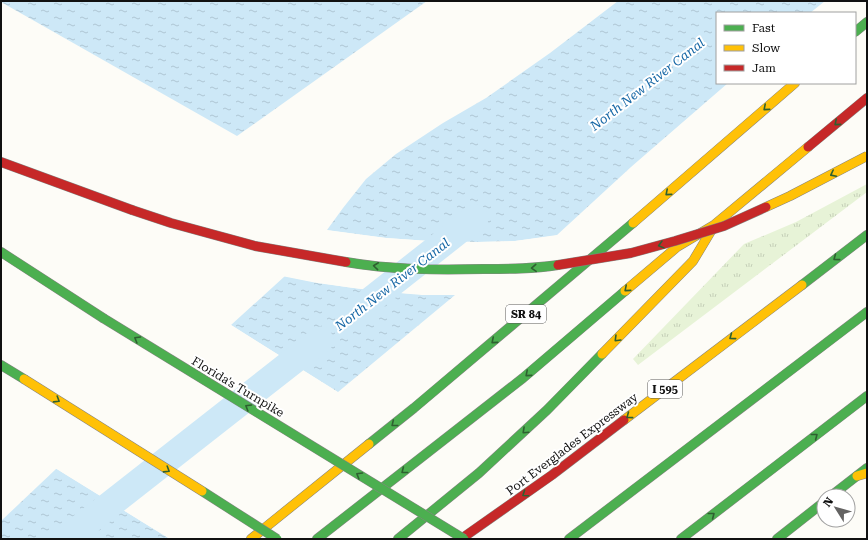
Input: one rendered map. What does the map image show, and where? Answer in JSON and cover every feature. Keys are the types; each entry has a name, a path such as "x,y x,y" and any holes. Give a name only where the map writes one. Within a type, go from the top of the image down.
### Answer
{"main road":[{"path":"856,31 867,22"},
{"name":"SR 84","path":"251,539 414,408 646,212 794,84"},
{"path":"317,539 523,378 677,247 714,225 867,98"},
{"path":"1,162 171,223 255,246 352,263 398,268 439,270 538,268 631,253 724,226 790,196 867,156"},
{"path":"398,539 479,473 547,410 693,261 714,225"},
{"name":"Port Everglades Expressway","path":"462,539 552,475 867,235"},
{"name":"Florida's Turnpike","path":"1,252 103,318 462,539"},
{"path":"569,539 867,312"},
{"path":"1,366 277,539"},
{"path":"681,539 867,396"},
{"path":"841,488 867,468"},
{"path":"857,476 867,473"},
{"path":"777,539 816,508"}],"green space":[{"path":"867,184 867,192 638,365 633,359 744,244 796,222"}],"water":[{"path":"1,1 427,1 237,136"},
{"path":"618,1 825,1 811,12 716,12 716,84 727,84 631,167 557,235 515,241 429,241 386,238 327,230 366,179 396,154 443,123 486,98 550,53"},
{"path":"285,276 369,290 412,294 455,295 338,392 231,325"},
{"path":"56,469 170,539 1,539 1,521"}],"pier":[{"path":"325,230 386,238 429,241 515,241 561,235 558,237 515,243 429,243 353,236 327,232"},
{"path":"285,274 318,281 377,289 422,293 455,293 457,295 422,295 377,291 317,283 282,276"},
{"path":"230,324 339,393 336,394 230,327"},
{"path":"56,467 171,537 172,539 55,468"}],"waterway":[{"name":"North New River Canal","path":"353,314 475,218"},
{"name":"North New River Canal","path":"66,539 320,340"}],"traffic: fast":[{"path":"856,31 867,22"},
{"path":"369,444 414,408 633,223"},
{"path":"802,285 867,235"},
{"path":"1,252 103,318"},
{"path":"346,262 380,267 432,269 521,268 558,265"},
{"path":"317,539 523,378 625,291"},
{"path":"569,539 867,312"},
{"path":"103,318 464,539"},
{"path":"398,539 479,473 547,410 602,354"},
{"path":"1,365 24,379"},
{"path":"681,539 867,396"},
{"path":"841,488 867,468"},
{"path":"202,491 277,539"},
{"path":"777,539 816,508"}],"traffic: slow":[{"path":"633,223 794,84"},
{"path":"625,291 677,247 714,225 808,147"},
{"path":"766,207 867,156"},
{"path":"602,354 693,261 714,226"},
{"path":"624,420 802,285"},
{"path":"24,379 202,491"},
{"path":"251,539 369,444"},
{"path":"857,476 867,473"}],"traffic: jam":[{"path":"808,147 867,98"},
{"path":"1,162 132,210"},
{"path":"558,265 631,253 675,241 724,226 766,207"},
{"path":"132,210 171,223 255,246 346,262"},
{"path":"461,539 552,475 624,420"}]}
